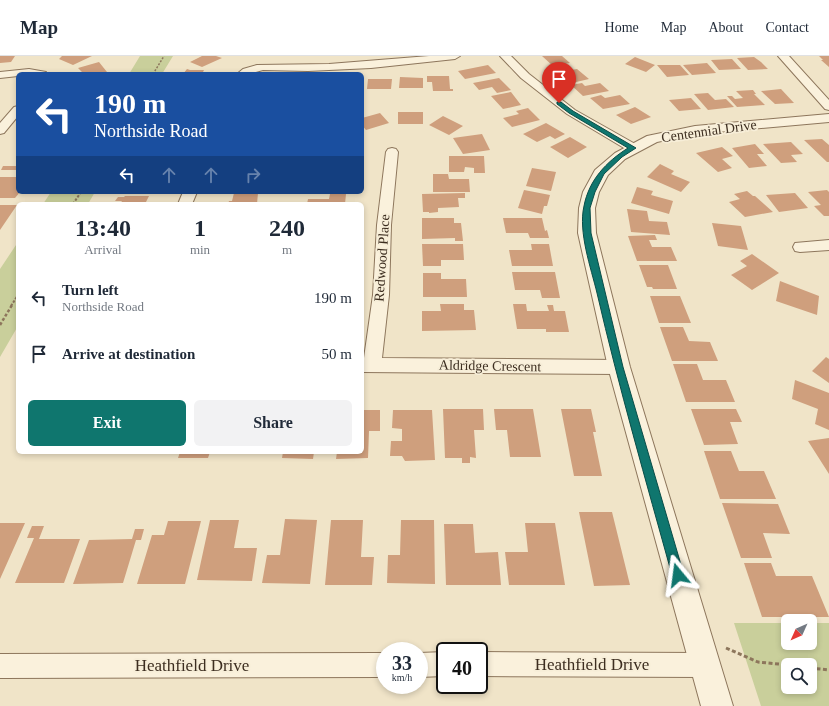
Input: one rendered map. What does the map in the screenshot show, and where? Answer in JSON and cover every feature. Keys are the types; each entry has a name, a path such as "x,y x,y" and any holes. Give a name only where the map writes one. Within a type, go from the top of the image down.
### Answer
{"street":[{"path":"244,72 246,70 263,67 328,66 455,56"},
{"path":"506,56 525,76 571,112 633,148"},
{"path":"783,56 829,107"},
{"path":"0,75 16,73"},
{"path":"0,130 16,111"},
{"name":"Centennial Drive","path":"717,706 619,367 587,233 587,208 591,192 601,173 620,156 652,139 682,132 829,118"},
{"name":"Redwood Place","path":"367,364 381,295 384,225 392,152"},
{"path":"800,247 829,245"},
{"name":"Aldridge Crescent","path":"367,364 619,367"},
{"name":"Heathfield Drive","path":"488,664 705,665"},
{"name":"Heathfield Drive","path":"1,667 376,665"}],"path":[{"path":"154,72 164,56"},
{"path":"0,325 16,298"},
{"path":"695,634 758,662 781,664"},
{"path":"817,669 829,670"}],"green space":[{"path":"140,56 173,56 163,72 130,72"},
{"path":"50,194 94,194 89,202 44,202"},
{"path":"16,245 16,329 0,357 0,269"},
{"path":"734,623 781,623 781,650 817,650 817,623 829,623 829,706 761,706"}],"building":[{"path":"0,56 15,56 11,62 0,63"},
{"path":"62,56 92,56 73,65 59,59"},
{"path":"202,56 216,56 222,58 202,67 190,62"},
{"path":"542,56 562,56 570,63 553,66"},
{"path":"819,56 829,56 829,67 821,60 823,60"},
{"path":"635,57 655,65 646,72 625,64"},
{"path":"754,57 768,69 748,70 737,58"},
{"path":"732,59 741,69 719,70 711,60"},
{"path":"99,62 107,72 82,72 78,68"},
{"path":"707,63 716,73 692,75 683,65"},
{"path":"488,65 496,73 465,79 458,71"},
{"path":"657,65 680,65 689,75 667,77"},
{"path":"187,69 204,70 203,72 185,72"},
{"path":"577,69 589,79 572,83 560,72"},
{"path":"427,76 449,76 450,89 453,89 453,91 433,91 432,82 427,82"},
{"path":"400,77 423,78 423,88 399,88"},
{"path":"499,78 511,90 497,93 492,87 479,90 473,83"},
{"path":"368,79 392,79 391,89 367,89"},
{"path":"582,83 585,86 600,83 609,91 583,96 571,85"},
{"path":"781,89 794,103 775,104 761,91"},
{"path":"753,90 756,94 754,94 765,105 737,107 727,96 732,96 735,99 743,98 736,91"},
{"path":"511,92 521,105 503,109 491,96"},
{"path":"708,93 715,100 726,99 734,107 708,110 694,94"},
{"path":"601,95 605,98 620,95 630,104 603,109 590,98"},
{"path":"691,98 701,109 679,111 669,100"},
{"path":"635,107 651,117 631,124 616,115"},
{"path":"528,108 540,120 512,127 503,118 519,114 516,111"},
{"path":"398,112 423,112 423,124 398,124"},
{"path":"380,113 389,123 366,130 364,128 364,117"},
{"path":"443,116 463,126 449,135 429,125"},
{"path":"546,123 565,134 555,139 550,136 537,142 523,134"},
{"path":"482,134 490,150 463,154 453,138"},
{"path":"570,137 587,147 568,158 550,147"},
{"path":"822,139 829,145 829,162 827,162 804,140"},
{"path":"791,142 803,154 791,155 797,162 781,163 763,144"},
{"path":"755,144 764,154 757,154 767,166 749,168 732,148"},
{"path":"722,147 733,156 722,159 732,168 718,172 696,153"},
{"path":"449,156 484,156 485,173 474,173 474,168 465,167 464,172 449,172"},
{"path":"660,164 674,171 671,174 690,182 681,192 647,177"},
{"path":"3,166 16,166 16,170 1,170"},
{"path":"532,168 556,172 551,191 526,186"},
{"path":"433,174 448,174 449,179 469,179 470,192 433,192"},
{"path":"0,177 16,177 16,194 18,194 15,198 0,198"},
{"path":"637,187 653,191 651,195 673,201 669,214 631,203"},
{"path":"524,190 550,195 547,206 544,206 542,214 518,208"},
{"path":"827,190 829,192 829,216 824,216 814,206 821,205 808,192"},
{"path":"747,191 773,212 745,217 729,202 740,199 734,194"},
{"path":"465,193 465,198 458,198 459,207 438,208 438,212 423,212 422,194"},
{"path":"795,193 808,208 779,212 766,195"},
{"path":"234,194 258,194 257,202 229,202 232,201"},
{"path":"330,194 346,194 345,202 307,202 308,199 329,199"},
{"path":"149,196 146,202 115,201 118,197"},
{"path":"0,205 16,205 16,206 0,230"},
{"path":"627,209 647,211 649,221 667,222 670,235 631,232"},
{"path":"422,218 454,218 454,223 461,223 463,241 455,241 455,238 422,239"},
{"path":"503,218 542,218 545,231 547,230 549,238 530,238 528,233 506,233"},
{"path":"712,223 741,226 748,250 718,246"},
{"path":"655,235 657,240 649,240 652,247 671,247 677,261 637,261 628,236"},
{"path":"422,244 463,244 464,260 441,260 441,266 423,266"},
{"path":"531,244 549,244 553,266 512,266 509,250 532,250"},
{"path":"752,254 779,273 752,290 731,275 747,266 740,261"},
{"path":"639,265 668,265 677,289 653,289 652,287 647,287"},
{"path":"512,272 555,272 560,298 542,298 540,290 515,290"},
{"path":"423,273 441,273 441,279 466,279 467,297 423,297"},
{"path":"780,281 819,296 817,315 776,301"},
{"path":"650,296 680,296 691,323 659,323"},
{"path":"440,304 464,304 464,310 474,310 476,330 422,331 422,311 441,311"},
{"path":"513,304 526,304 527,311 549,311 547,305 553,305 554,311 565,311 569,332 546,332 546,329 517,329"},
{"path":"660,327 683,327 689,341 710,342 718,361 672,361"},
{"path":"826,357 829,359 829,383 812,371"},
{"path":"673,364 697,364 703,380 726,380 735,402 686,402"},
{"path":"795,380 829,393 829,430 815,424 818,409 792,399"},
{"path":"443,409 483,409 484,430 474,430 476,458 470,457 470,463 462,463 462,458 445,458"},
{"path":"494,409 533,409 541,457 510,457 507,430 496,430"},
{"path":"561,409 591,409 596,432 593,432 602,476 574,476"},
{"path":"691,409 736,409 742,422 730,422 738,444 704,445"},
{"path":"364,410 380,410 380,431 369,431 368,458 336,459 337,454 364,454"},
{"path":"393,410 432,410 435,460 405,461 402,456 390,456 391,441 402,441 402,429 392,428"},
{"path":"829,438 829,474 808,441"},
{"path":"704,451 731,451 739,471 764,471 776,499 720,499"},
{"path":"179,454 209,454 208,458 178,458"},
{"path":"283,454 314,454 313,459 282,458"},
{"path":"722,503 778,504 790,534 763,533 772,558 741,558"},
{"path":"579,512 612,512 630,585 594,586"},
{"path":"285,519 317,520 310,584 262,583 267,555 280,555"},
{"path":"210,520 239,520 234,548 257,548 252,581 197,580"},
{"path":"331,520 363,520 361,557 374,557 372,585 325,585"},
{"path":"401,520 434,520 435,584 387,583 388,555 400,555"},
{"path":"168,521 201,521 185,584 137,584 152,535 164,535"},
{"path":"0,523 25,523 0,579"},
{"path":"525,523 555,523 565,585 509,585 505,552 528,552"},
{"path":"444,524 473,524 475,553 498,552 501,585 446,585"},
{"path":"32,526 44,526 39,539 80,539 64,583 15,583 34,538 27,538"},
{"path":"135,529 144,529 141,540 136,540 123,583 73,584 89,540 132,539"},
{"path":"744,563 771,563 776,576 812,576 829,617 817,617 817,614 781,614 781,617 762,617"}],"route":[{"path":"559,103 571,112 633,148 620,156 601,173 591,192 587,208 587,233 619,367 678,575"}]}
